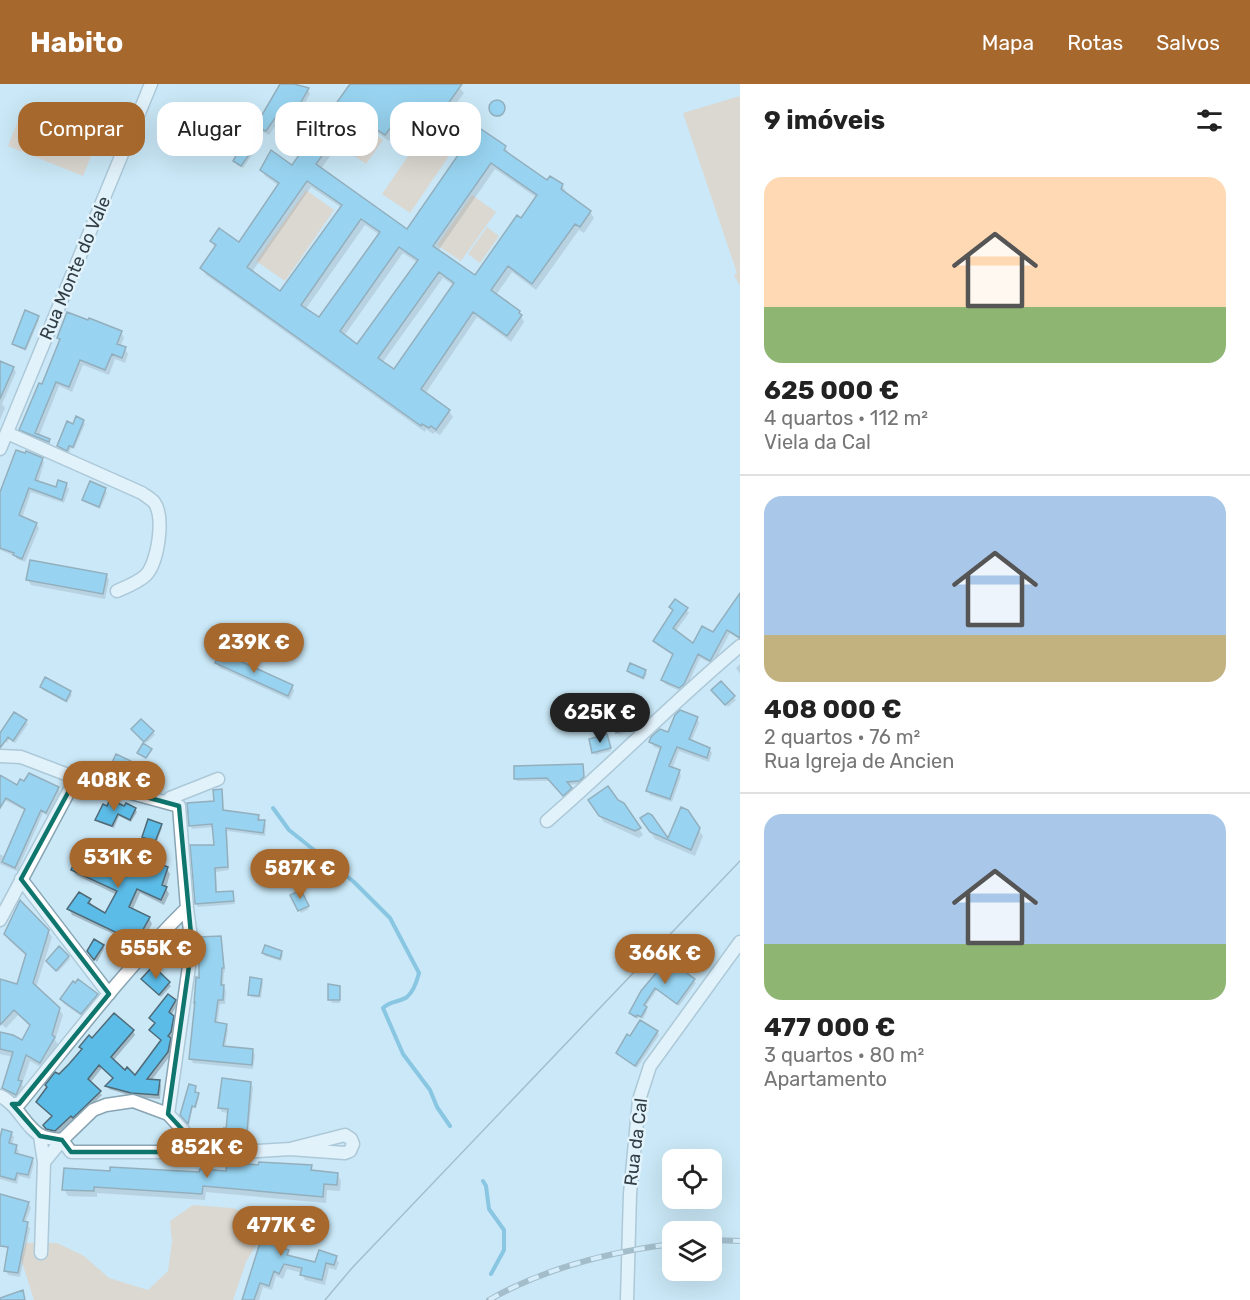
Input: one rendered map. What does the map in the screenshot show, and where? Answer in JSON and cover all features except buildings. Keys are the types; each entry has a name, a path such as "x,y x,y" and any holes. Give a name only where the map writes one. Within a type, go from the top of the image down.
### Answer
{"street":[{"name":"Rua Monte do Vale","path":"0,449 151,85"},
{"path":"7,433 153,501 160,514 158,546 152,567 145,577 117,591"},
{"path":"547,821 690,688 740,646"},
{"path":"0,756 21,757 76,778 179,806 192,945 168,1114"},
{"path":"0,921 76,778"},
{"path":"167,802 170,798 218,779"},
{"path":"21,879 109,994"},
{"path":"12,1104 19,1104 109,994 187,908"},
{"name":"Rua da Cal","path":"627,1300 630,1194 639,1101 650,1066 740,942"},
{"path":"0,1096 12,1104 40,1136 44,1161 41,1253"},
{"path":"44,1161 78,1122 93,1110 106,1105 133,1101 168,1114 203,1152"},
{"path":"40,1136 62,1140 71,1152 242,1152 291,1149"}],"highlighted area":[{"path":"76,778 179,806 192,945 168,1114 203,1152 71,1152 62,1140 40,1136 12,1104 19,1104 109,994 21,879"}],"shaded area":[{"path":"740,96 740,286 734,275 737,273 683,113"},
{"path":"18,121 18,150 8,146"},
{"path":"378,137 383,140 378,147"},
{"path":"33,156 91,156 83,176"},
{"path":"354,156 372,156 366,164"},
{"path":"408,156 449,156 410,213 382,194"},
{"path":"306,190 334,210 285,281 256,261"},
{"path":"472,195 496,212 461,261 437,245"},
{"path":"487,227 499,236 480,263 468,254"},
{"path":"193,1205 232,1208 271,1220 246,1262 233,1300 34,1300 21,1259 26,1243 57,1243 84,1256 109,1278 148,1290 168,1271 172,1242 170,1221"}],"waterway":[{"path":"273,808 289,830 354,882 390,918 419,973 407,997 383,1008 403,1054 430,1090 437,1107 450,1126"},
{"path":"483,1181 486,1186 489,1209 504,1230 504,1250 491,1274"}],"tram line":[{"path":"325,1300 352,1268 740,861"}],"railway":[{"path":"722,1240 740,1241"},
{"path":"489,1300 555,1270 601,1257 662,1246"}]}
